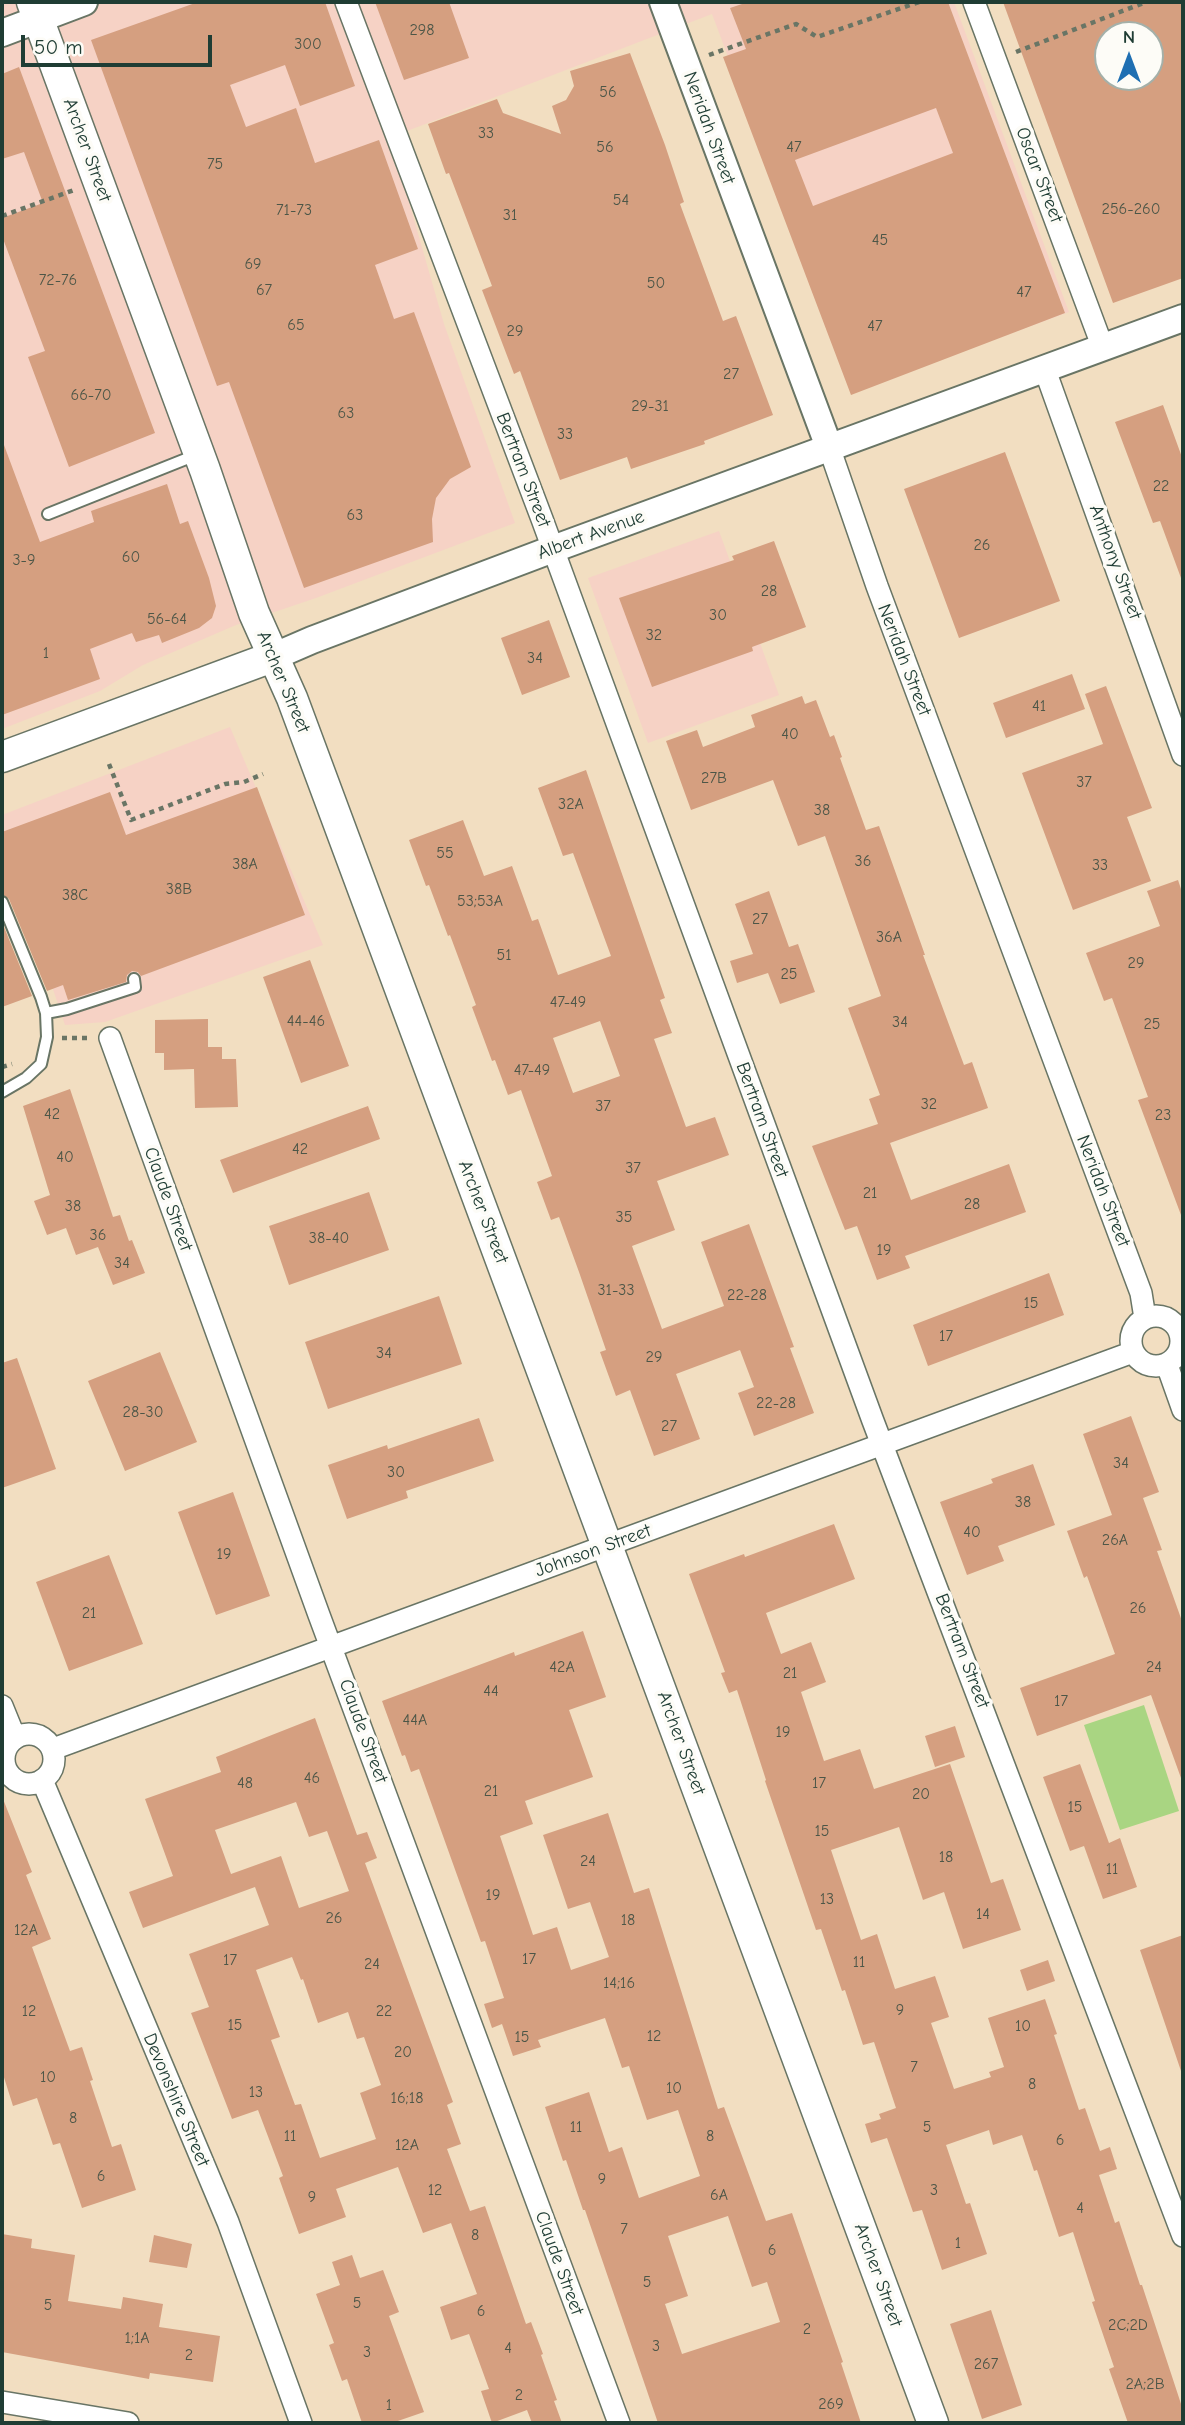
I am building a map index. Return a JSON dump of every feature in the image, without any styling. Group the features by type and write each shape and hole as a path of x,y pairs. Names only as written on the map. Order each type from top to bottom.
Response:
{"main road":[{"name":"Archer Street","path":"35,10 199,454 254,613 292,698 933,2423"},
{"name":"Albert Avenue","path":"2,757 275,656"}],"street":[{"path":"2,33 35,10 84,2"},
{"name":"Bertram Street","path":"346,2 553,549 883,1444 1183,2236"},
{"name":"Neridah Street","path":"663,2 1141,1293 1145,1318"},
{"name":"Oscar Street","path":"974,2 1103,348"},
{"name":"Albert Avenue","path":"275,656 312,639 553,549 1183,318"},
{"name":"Anthony Street","path":"1045,370 1183,755"},
{"name":"Claude Street","path":"110,1038 331,1648 618,2423"},
{"path":"1153,1316 1170,1320 1182,1332 1178,1355 1167,1365 1151,1366 1143,1363 1133,1352 1131,1336 1145,1318 1153,1316"},
{"name":"Johnson Street","path":"53,1749 1133,1352"},
{"path":"1167,1365 1183,1410"},
{"path":"2,1706 15,1738"},
{"path":"23,1734 38,1735 46,1739 53,1749 53,1768 35,1784 26,1784 4,1770 5,1752 15,1738 23,1734"},
{"name":"Devonshire Street","path":"42,1780 228,2222 301,2423"},
{"path":"2,2402 128,2423"}],"lane":[{"path":"48,514 199,454"},
{"path":"2,902 41,997 46,1013 47,1037 41,1064 26,1079 2,1092"},
{"path":"46,1013 135,987 134,979"}],"path":[{"path":"685,62 796,24 817,37 919,2"},
{"path":"1013,53 1146,2"},
{"path":"2,216 98,181"},
{"path":"109,764 131,820 225,784 244,782 263,774"},
{"path":"47,1037 110,1038"}],"shaded area":[{"path":"2,2 954,2 1069,312 854,391 712,14 390,136 444,324 515,523 316,598 236,625 143,665 100,691 2,729"},
{"path":"719,531 779,695 648,743 588,578"},
{"path":"230,727 323,945 105,1022 65,1025 2,837 2,815"}],"green space":[{"path":"1144,1705 1179,1811 1120,1830 1084,1725"}],"building":[{"path":"198,2 325,2 355,86 300,106 285,65 230,85 246,127 296,108 315,163 379,140 418,249 375,265 394,319 414,312 471,467 450,479 436,498 432,519 433,542 304,588 229,382 217,386 91,40"},
{"path":"375,2 449,2 469,58 404,80"},
{"path":"748,2 948,2 1065,313 851,395 723,57 746,49 730,8","holes":["936,108 953,153 813,206 795,160"]},
{"path":"1003,2 1183,2 1183,278 1113,303"},
{"path":"630,53 665,145 684,202 680,204 723,321 736,316 773,415 704,441 705,444 631,469 627,457 560,480 520,371 514,374 482,290 492,286 428,124 497,99 503,113 561,134 552,106 566,100 574,86 570,71"},
{"path":"19,67 155,433 69,467 28,357 45,351 2,236 2,218 43,203 24,152 2,159 2,74"},
{"path":"1163,405 1183,460 1181,578 1160,521 1153,523 1115,422"},
{"path":"2,445 40,542 94,522 91,511 167,484 180,524 188,521 209,578 216,606 212,618 199,628 162,643 159,635 136,642 132,633 90,649 100,679 2,715"},
{"path":"1005,452 1060,601 959,638 904,489"},
{"path":"774,541 806,627 752,647 753,651 652,687 619,598 734,560 732,556"},
{"path":"549,620 570,677 522,695 501,638"},
{"path":"1072,674 1085,709 1006,738 993,703"},
{"path":"1106,686 1152,808 1127,817 1151,881 1073,910 1022,773 1103,744 1085,694"},
{"path":"802,696 805,704 816,700 830,737 834,735 866,830 879,826 964,1065 972,1062 988,1108 890,1143 911,1200 1009,1164 1026,1212 905,1256 910,1268 877,1280 857,1226 845,1230 812,1146 878,1124 869,1099 880,1095 848,1008 881,996 825,836 798,846 773,780 691,810 666,741 697,730 703,747 755,727 751,715"},
{"path":"586,770 665,998 660,1000 672,1033 654,1039 686,1127 715,1117 729,1155 657,1181 675,1230 632,1246 662,1329 724,1306 701,1242 749,1224 794,1347 790,1348 814,1413 754,1436 738,1393 754,1387 740,1350 676,1374 700,1439 654,1456 630,1390 616,1396 600,1352 606,1350 559,1217 551,1220 537,1182 552,1176 521,1090 508,1095 495,1060 492,1061 472,1007 476,1005 450,935 448,936 429,885 426,886 409,840 463,820 484,876 512,866 532,921 538,919 558,975 611,956 573,853 563,856 538,788","holes":["600,1021 620,1076 573,1093 553,1038"]},
{"path":"257,787 305,915 141,976 132,971 127,975 126,982 68,1000 63,985 47,991 9,899 2,894 2,832 110,792 126,835"},
{"path":"1178,880 1183,895 1183,1215 1138,1100 1148,1097 1112,998 1104,1001 1086,953 1160,926 1147,891"},
{"path":"769,891 789,947 798,944 815,992 780,1004 768,973 737,983 730,961 753,954 735,904"},
{"path":"2,922 32,996 2,1007"},
{"path":"310,960 349,1066 301,1083 263,977"},
{"path":"208,1019 208,1047 222,1047 222,1059 236,1059 238,1107 195,1108 194,1069 164,1070 164,1053 155,1053 155,1020"},
{"path":"70,1089 113,1217 120,1215 145,1273 113,1285 98,1247 76,1255 66,1228 47,1235 34,1201 50,1195 23,1106"},
{"path":"368,1106 380,1139 233,1193 220,1160"},
{"path":"369,1192 389,1250 289,1285 269,1226"},
{"path":"1049,1273 1064,1315 928,1366 913,1325"},
{"path":"439,1296 462,1364 328,1409 305,1342"},
{"path":"160,1352 197,1442 125,1471 88,1381"},
{"path":"17,1358 56,1469 2,1488 2,1363"},
{"path":"1131,1416 1159,1492 1143,1498 1162,1550 1157,1551 1183,1624 1183,1778 1151,1695 1037,1736 1020,1688 1115,1654 1087,1576 1084,1578 1067,1531 1112,1515 1083,1434"},
{"path":"479,1418 494,1461 406,1491 408,1498 347,1519 328,1465 387,1445 388,1449"},
{"path":"1033,1464 1055,1525 998,1546 1004,1561 967,1575 940,1502 993,1483 991,1479"},
{"path":"233,1492 270,1596 216,1615 178,1512"},
{"path":"834,1524 855,1579 766,1613 781,1654 811,1642 826,1682 801,1692 824,1761 860,1749 874,1789 950,1764 991,1883 1003,1879 1021,1930 963,1949 944,1892 923,1900 899,1827 831,1850 861,1940 877,1934 895,1989 935,1976 949,2017 931,2023 954,2089 991,2077 989,2072 1004,2067 988,2018 1045,1999 1079,2110 1085,2108 1100,2151 1110,2147 1117,2169 1099,2175 1115,2223 1119,2221 1142,2285 1183,2410 1183,2423 1128,2423 1109,2369 1114,2367 1092,2302 1095,2301 1073,2232 1059,2237 1037,2170 1034,2171 1022,2135 993,2145 989,2130 946,2145 987,2254 942,2270 922,2210 913,2212 887,2138 871,2143 865,2124 881,2119 879,2114 896,2108 874,2042 863,2045 821,1929 816,1930 737,1690 729,1693 721,1673 725,1672 689,1574 744,1554 745,1557"},
{"path":"109,1555 143,1644 69,1671 36,1582"},
{"path":"583,1631 606,1697 569,1710 593,1777 525,1801 533,1824 500,1836 533,1935 557,1927 571,1970 609,1957 590,1902 568,1909 543,1835 608,1813 634,1893 649,1888 718,2109 724,2107 766,2221 792,2213 861,2423 658,2423 585,2210 566,2160 563,2161 545,2107 589,2092 609,2152 622,2147 639,2198 700,2176 678,2110 647,2120 629,2066 622,2068 605,2018 538,2040 541,2047 513,2056 502,2024 492,2028 484,2004 504,1998 485,1941 481,1942 419,1769 411,1772 405,1755 402,1756 382,1701 514,1652 515,1656","holes":["728,2216 752,2287 767,2282 780,2322 682,2354 665,2304 688,2296 668,2236"]},
{"path":"315,1718 357,1835 367,1832 377,1858 365,1863 453,2102 447,2105 461,2144 447,2149 470,2211 485,2206 526,2324 531,2322 543,2354 541,2355 562,2423 532,2423 527,2410 492,2423 481,2391 489,2389 469,2334 451,2340 440,2307 477,2294 451,2223 423,2233 398,2167 336,2189 346,2217 299,2234 279,2178 283,2176 258,2110 232,2119 191,2013 209,2007 189,1954 269,1925 255,1887 143,1928 129,1892 173,1876 145,1799 221,1772 216,1757","holes":["296,1802 309,1837 327,1831 349,1891 299,1908 281,1856 231,1874 215,1830","292,1957 301,1980 303,1979 318,2023 348,2012 357,2039 364,2037 381,2085 360,2093 376,2139 320,2158 301,2104 295,2105 271,2040 280,2037 256,1970"]},
{"path":"955,1726 965,1757 935,1767 925,1736"},
{"path":"1080,1764 1109,1843 1120,1838 1137,1887 1103,1899 1084,1846 1070,1851 1043,1777"},
{"path":"3,1799 32,1872 26,1875 51,1939 32,1947 70,2051 82,2047 93,2080 90,2081 112,2147 121,2144 136,2190 82,2208 60,2143 53,2145 37,2098 13,2106 2,2071"},
{"path":"1183,1935 1183,2070 1181,2071 1140,1950"},
{"path":"1048,1960 1055,1981 1027,1991 1020,1970"},
{"path":"2,2234 32,2239 31,2248 75,2255 68,2301 121,2309 123,2297 163,2304 159,2327 220,2336 213,2382 150,2373 149,2379 2,2352"},
{"path":"154,2235 192,2244 187,2268 149,2262"},
{"path":"352,2255 360,2278 383,2270 399,2312 389,2316 424,2412 392,2423 362,2423 347,2379 342,2381 329,2345 334,2343 316,2294 340,2285 332,2262"},
{"path":"991,2310 1022,2405 982,2419 950,2324"}]}
